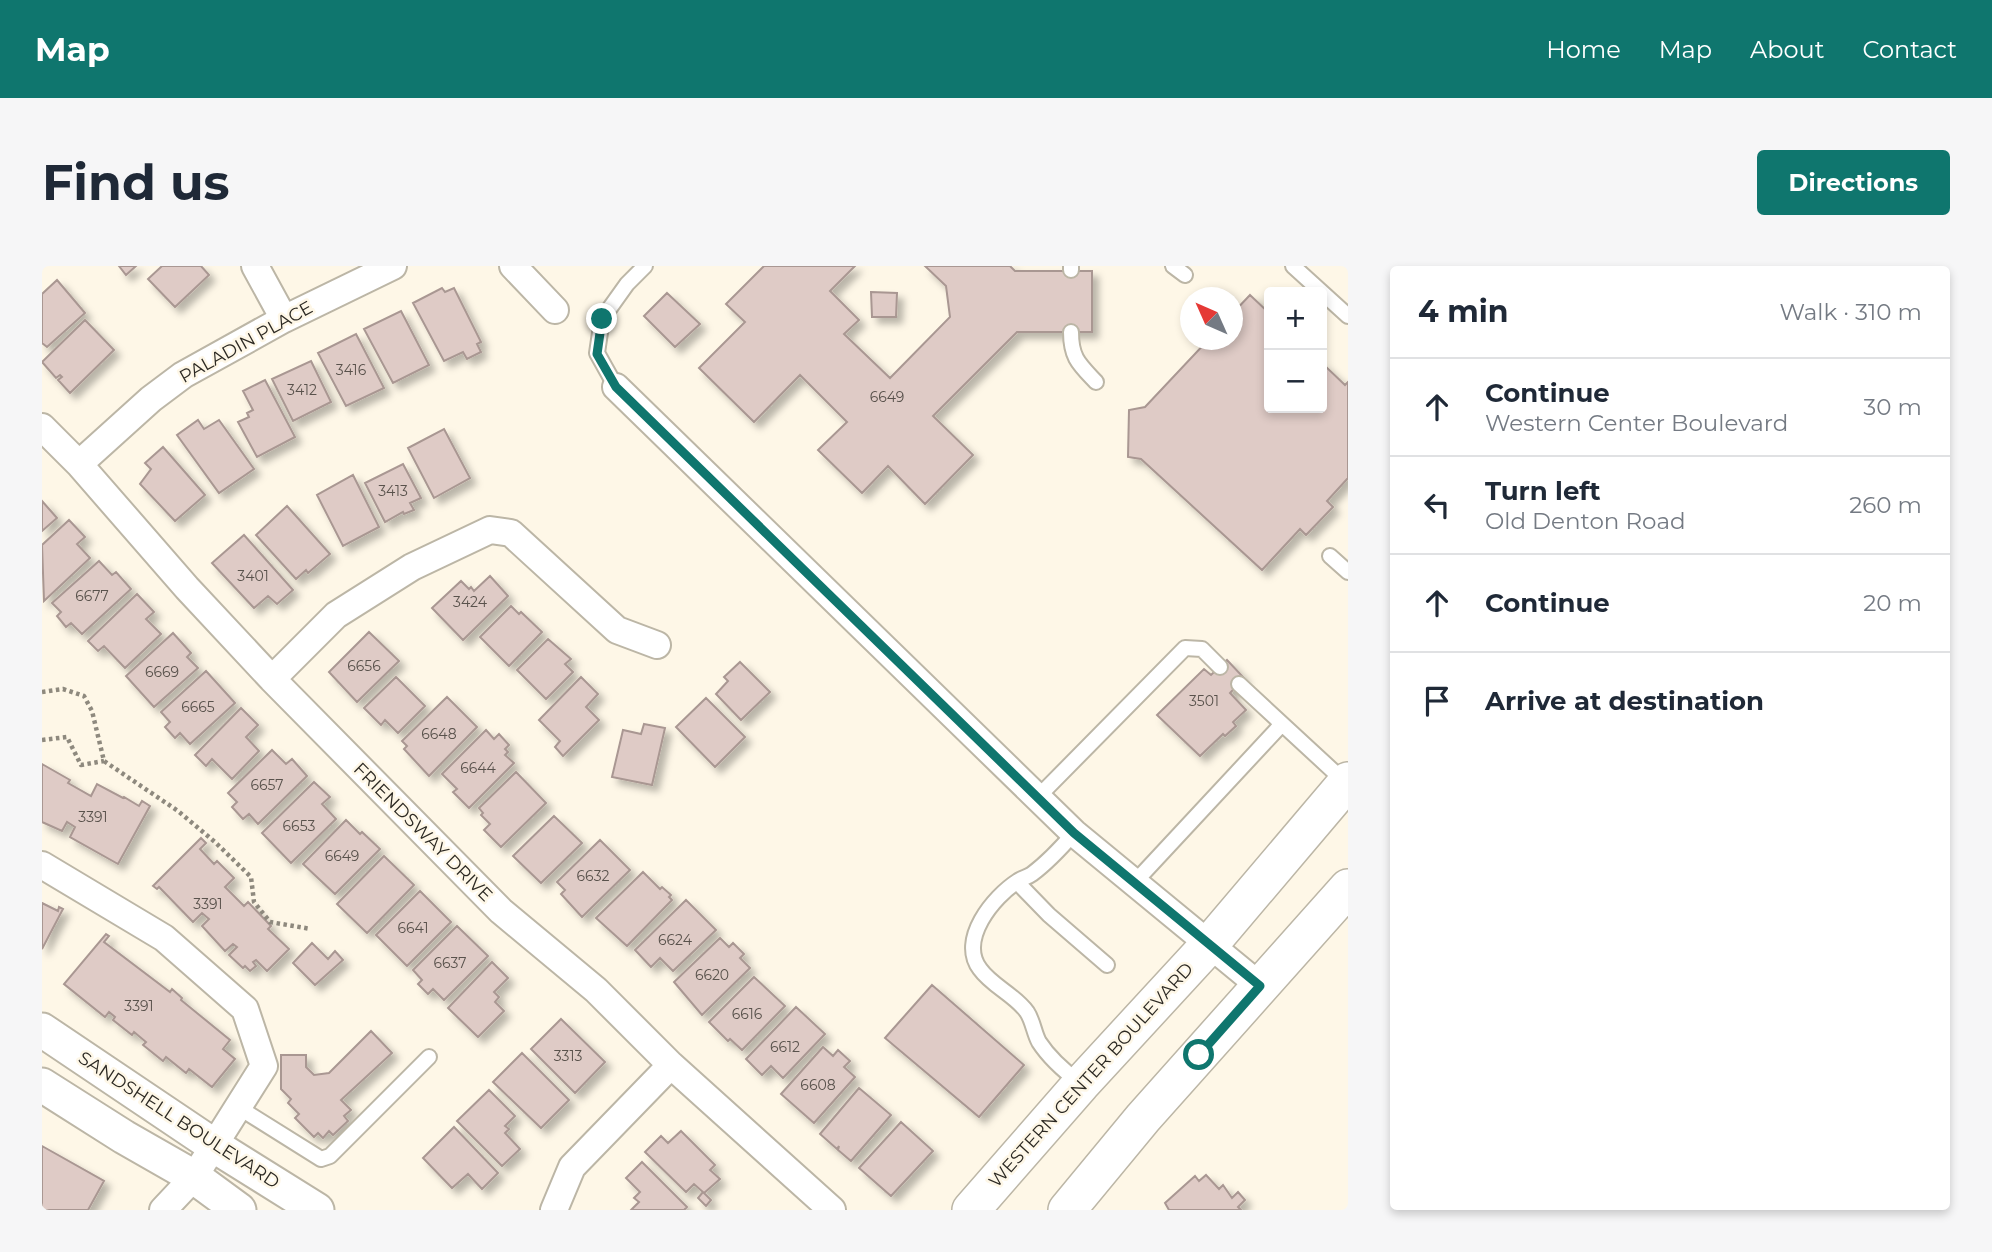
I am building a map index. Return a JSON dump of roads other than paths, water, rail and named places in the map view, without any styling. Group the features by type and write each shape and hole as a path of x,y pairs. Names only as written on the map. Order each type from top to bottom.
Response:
{"main road":[{"name":"WESTERN CENTER BOULEVARD","path":"971,1210 1081,1084 1209,945 1347,782"},
{"path":"1067,1210 1143,1118 1348,888"}],"street":[{"path":"255,266 284,319"},
{"name":"PALADIN PLACE","path":"79,464 151,399 183,375 284,319 393,266"},
{"path":"513,266 555,310"},
{"path":"616,387 1074,833 1260,986"},
{"name":"FRIENDSWAY DRIVE","path":"42,427 79,464 187,588 272,679 501,911 596,990 671,1065 832,1210"},
{"path":"272,679 336,615 412,568 490,530 511,533 617,631 657,645"},
{"path":"42,864 164,938 245,1009 264,1066 194,1177 163,1210"},
{"name":"SANDSHELL BOULEVARD","path":"42,1030 213,1145 317,1210"},
{"path":"554,1210 572,1167 671,1065"},
{"path":"42,1085 194,1177 239,1210"}],"lane":[{"path":"616,387 597,354 602,319 627,284 645,266"},
{"path":"1293,266 1348,316"},
{"path":"1070,332 1074,359 1096,383"},
{"path":"1330,556 1348,572"},
{"path":"1037,798 1185,648 1202,649 1220,667"},
{"path":"1239,684 1347,782"},
{"path":"1135,882 1282,724"},
{"path":"1074,833 1056,853 1030,875 1017,882 991,906 976,927 972,945 973,957 980,970 1027,1013 1038,1041 1060,1069 1081,1084"},
{"path":"1017,882 1049,915 1107,965"},
{"path":"238,1107 321,1159 330,1156 429,1057"}]}
